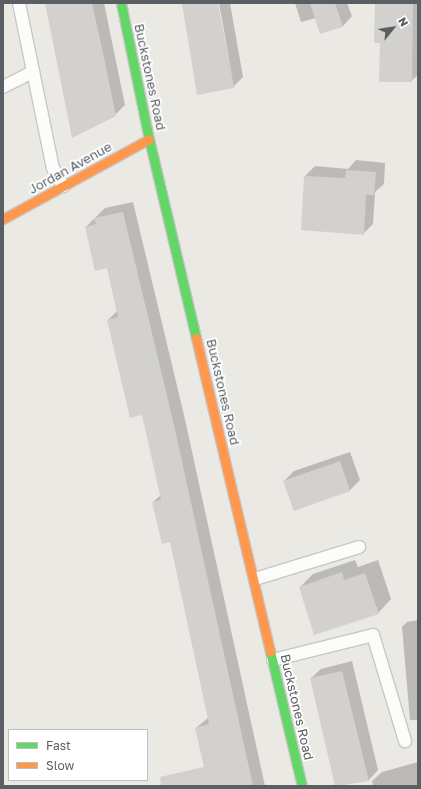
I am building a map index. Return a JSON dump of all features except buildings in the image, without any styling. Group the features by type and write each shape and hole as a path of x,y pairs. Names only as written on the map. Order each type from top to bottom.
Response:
{"main road":[{"name":"Buckstones Road","path":"121,3 150,139 255,579 302,786"},
{"name":"Jordan Avenue","path":"3,219 150,139"}],"lane":[{"path":"19,3 53,168 63,186"},
{"path":"3,87 33,72"},
{"path":"255,579 359,547"},
{"path":"273,660 373,635 405,741"}],"traffic: fast":[{"path":"121,3 149,139 196,338"},
{"path":"270,651 302,786"}],"traffic: slow":[{"path":"3,219 149,139"},
{"path":"196,338 270,651"}]}
